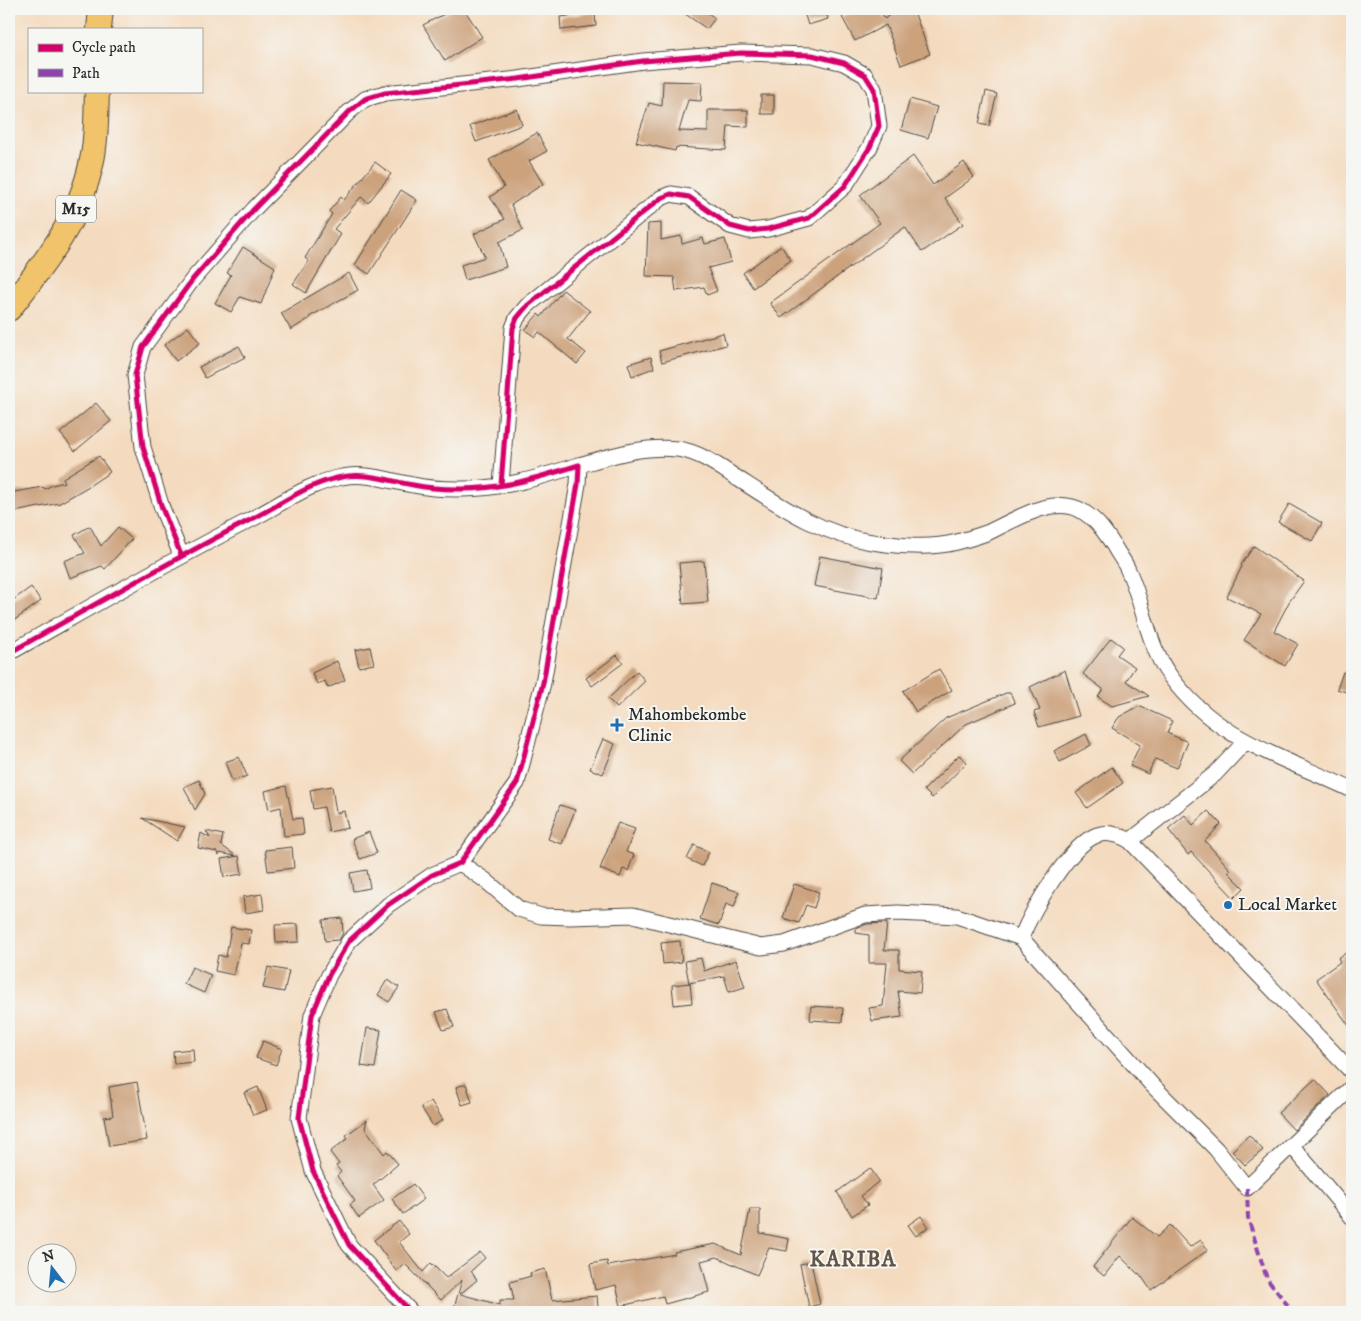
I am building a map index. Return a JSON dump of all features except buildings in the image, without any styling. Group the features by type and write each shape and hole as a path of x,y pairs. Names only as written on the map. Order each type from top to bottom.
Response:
{"main road":[{"path":"99,28 101,9"},
{"name":"M15","path":"9,309 65,232 81,197 93,158 97,92"}],"street":[{"path":"182,555 162,508 143,447 135,375 143,347 193,279 254,209 349,112 365,99 385,93 518,79 643,61 741,53 812,55 844,63 865,75 874,89 879,126 870,147 844,186 809,218 768,229 749,230 730,226 689,197 671,194 661,198 527,306 517,318 514,328 501,486"},
{"path":"9,653 182,555 268,511 303,490 343,476 371,477 415,486 459,489 501,486 627,452 656,448 678,449 700,454 786,510 822,528 856,540 903,547 954,543 987,533 1017,517 1052,505 1080,510 1101,526 1128,570 1156,650 1168,673 1184,694 1214,723 1245,742 1352,790"},
{"path":"411,1312 349,1245 313,1171 299,1118 312,1015 329,975 349,941 388,905 432,875 460,863 517,783 543,683 580,465"},
{"path":"1130,841 1215,774 1245,742"},
{"path":"1021,938 1030,916 1052,880 1083,843 1098,835 1110,833 1122,836 1130,841 1352,1072"},
{"path":"460,863 485,880 519,909 541,916 633,915 761,947 784,944 865,915 898,913 957,916 1021,938 1152,1084 1216,1149 1247,1188 1352,1087"},
{"path":"1292,1146 1352,1217"}],"marked path":[{"path":"1247,1188 1248,1218 1267,1279 1293,1312"}],"cycle path":[{"path":"181,555 162,508 143,447 135,375 143,347 193,279 254,209 349,112 365,99 385,93 518,79 643,61 741,53 812,55 844,63 865,75 874,89 879,126 870,147 845,186 809,218 768,229 749,231 730,226 689,197 671,194 661,198 527,306 517,318 513,328 501,485"},
{"path":"9,653 294,495 330,480 360,476 429,488 473,489 520,482 579,465 578,484 543,683 517,783 460,863 432,875 388,905 349,941 329,975 312,1015 299,1118 313,1171 349,1245 411,1312"}],"place":[{"name":"Mahombekombe Clinic","path":"617,725"},
{"name":"Local Market","path":"1228,905"}],"district":[{"name":"KARIBA","path":"853,1259"}]}
